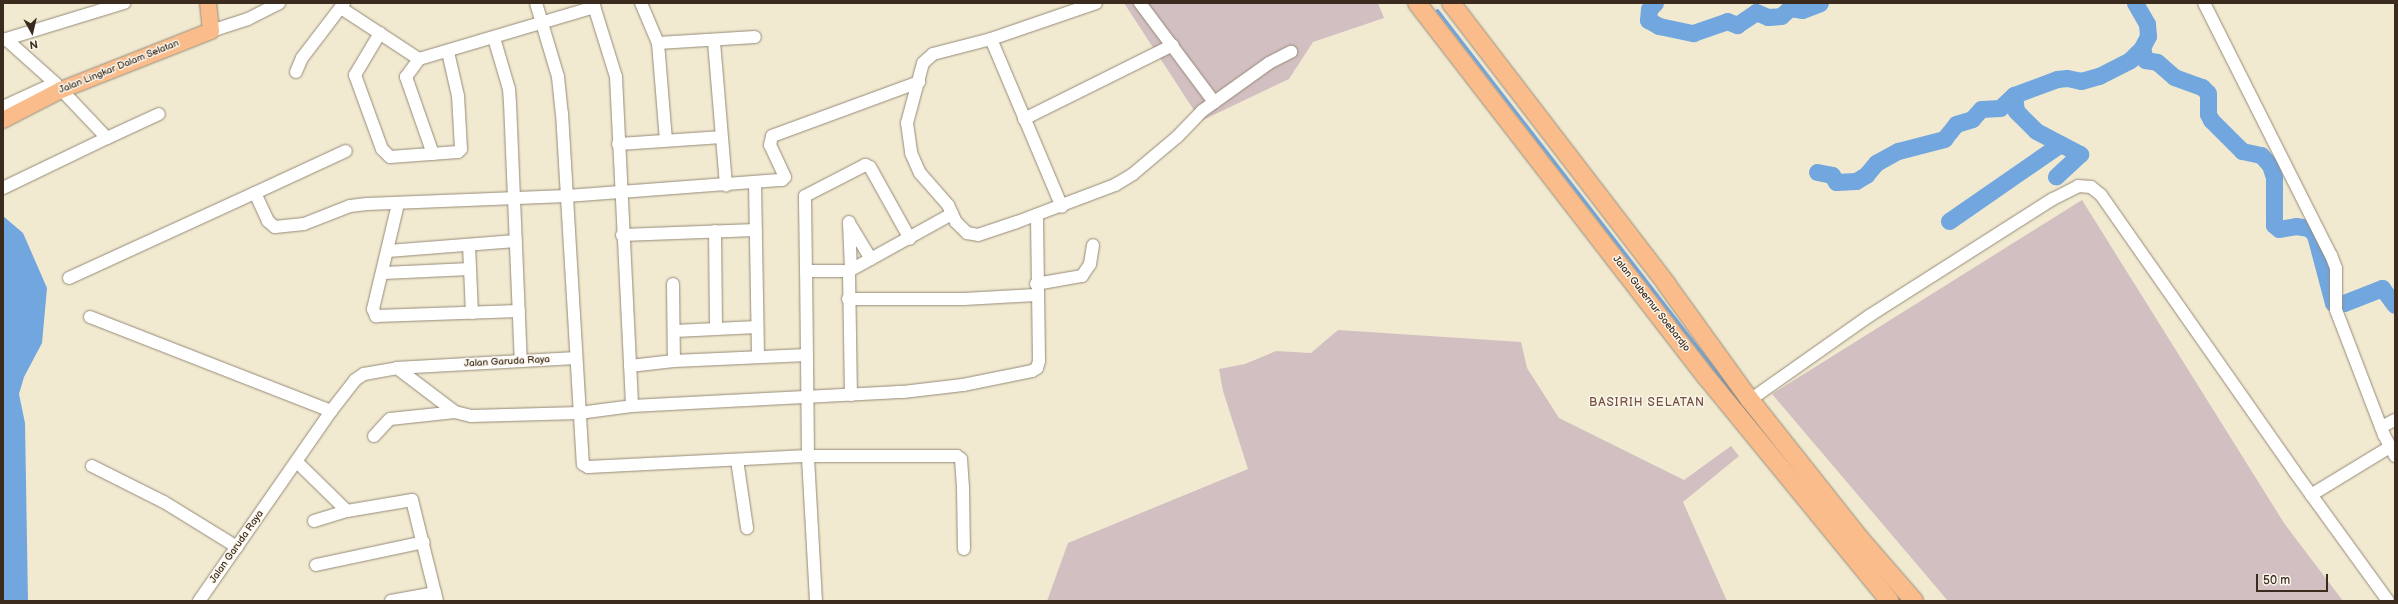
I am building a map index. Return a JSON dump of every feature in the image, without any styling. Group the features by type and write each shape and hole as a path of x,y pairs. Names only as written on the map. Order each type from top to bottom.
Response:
{"highway":[{"path":"1451,3 1667,285 1750,400 1861,540 1914,601"},
{"name":"Jalan Gubernur Soebardjo","path":"1421,4 1708,379 1890,601"}],"main road":[{"path":"208,3 211,31"},
{"name":"Jalan Lingkar Dalam Selatan","path":"3,120 58,87 211,31"}],"street":[{"path":"4,39 124,3"},
{"path":"211,31 248,18 279,3"},
{"path":"536,3 558,77 567,196 581,462 584,466 808,456 957,456 961,459 964,549"},
{"path":"641,3 658,43 666,140"},
{"path":"1096,3 990,39 933,54 923,63 907,123 911,153 920,173 948,204 952,214 962,230 972,235 1062,207 1115,185 1133,174 1214,102 1269,63 1291,52"},
{"path":"1140,3 1173,45 1214,102"},
{"path":"2204,3 2332,255 2336,268 2336,310 2381,427 2392,451 2311,495"},
{"path":"433,154 406,77 419,59 494,38 594,5 615,68 622,235 632,406"},
{"path":"296,72 302,58 342,6 419,59"},
{"path":"380,32 355,75 382,149 388,156 392,157 458,152 462,144 458,96 448,52"},
{"path":"658,43 714,42 755,37"},
{"path":"494,38 509,89 521,361"},
{"path":"4,39 58,87 107,138"},
{"path":"990,39 1062,207"},
{"path":"714,42 720,137 726,184"},
{"path":"1024,119 1173,45"},
{"path":"255,193 268,221 275,227 304,224 350,206 567,196 755,183 784,178 770,145 770,141 774,135 919,82"},
{"path":"3,107 58,87"},
{"path":"3,188 159,114"},
{"path":"618,144 720,137"},
{"path":"69,278 346,152"},
{"path":"816,601 808,456 805,196 865,165 870,167 910,239"},
{"path":"755,183 758,356"},
{"path":"1750,400 1869,316 2070,189 2085,185 2101,194 2311,495 2388,601"},
{"path":"398,204 384,273 373,309 378,317 518,311"},
{"path":"806,271 850,270 910,239 952,214"},
{"path":"374,436 390,419 455,412 471,416 579,413 632,406 851,395 943,388 1035,370 1039,361 1036,290 1037,215"},
{"path":"851,395 848,299 850,270 849,222 870,259"},
{"path":"622,235 756,230"},
{"path":"715,231 716,328"},
{"path":"388,251 516,241"},
{"path":"469,245 472,313"},
{"path":"848,299 964,299 1036,290 1082,276 1090,264 1093,245"},
{"path":"384,273 470,268"},
{"path":"673,284 675,331 674,361"},
{"path":"90,317 331,412"},
{"path":"675,331 757,327"},
{"path":"630,366 674,361 758,356 807,355"},
{"name":"Jalan Garuda Raya","path":"199,601 331,412 355,380 364,374 397,368 575,358"},
{"path":"397,368 455,412"},
{"path":"2381,427 2395,420"},
{"path":"737,460 747,528"},
{"path":"297,462 347,511"},
{"path":"92,466 164,502 237,547"},
{"path":"314,521 347,511 412,500 424,542 436,597 393,601"},
{"path":"316,565 424,542"}],"shaded area":[{"path":"1124,3 1378,3 1384,18 1313,42 1289,79 1201,121"},
{"path":"2082,200 2284,523 2343,601 1948,601 1772,394"},
{"path":"1338,330 1521,342 1527,368 1559,418 1684,480 1731,446 1739,456 1683,502 1727,601 1047,601 1068,543 1248,469 1223,391 1219,369 1245,364 1276,351 1311,353"}],"water":[{"path":"3,216 23,233 47,288 42,343 24,377 19,394 25,423 28,601 3,601"}],"waterway":[{"path":"1655,3 1649,9 1648,20 1659,26 1693,33 1727,21 1737,25 1756,12 1768,17 1781,16 1790,8 1802,10 1820,3"},
{"path":"2135,3 2147,24 2148,36 2142,48 2145,60 2157,62 2174,77 2202,87 2208,93 2208,114 2211,120 2242,151 2261,155 2270,165 2274,177 2274,225 2279,229 2296,226 2309,228 2315,235 2333,303 2344,303 2382,288 2395,305"},
{"path":"1437,10 1759,427"},
{"path":"1817,172 1832,175 1836,182 1856,181 1866,175 1876,163 1898,151 1944,139 1956,124 1972,119 1981,109 2000,108 2014,95 2057,79 2067,78 2081,81 2099,76 2130,60 2142,48"},
{"path":"2014,95 2016,111 2036,131 2080,154 2056,176"},
{"path":"1949,221 2060,144"},
{"path":"1896,595 1901,601"}],"district":[{"name":"BASIRIH SELATAN","path":"1647,403"}]}
